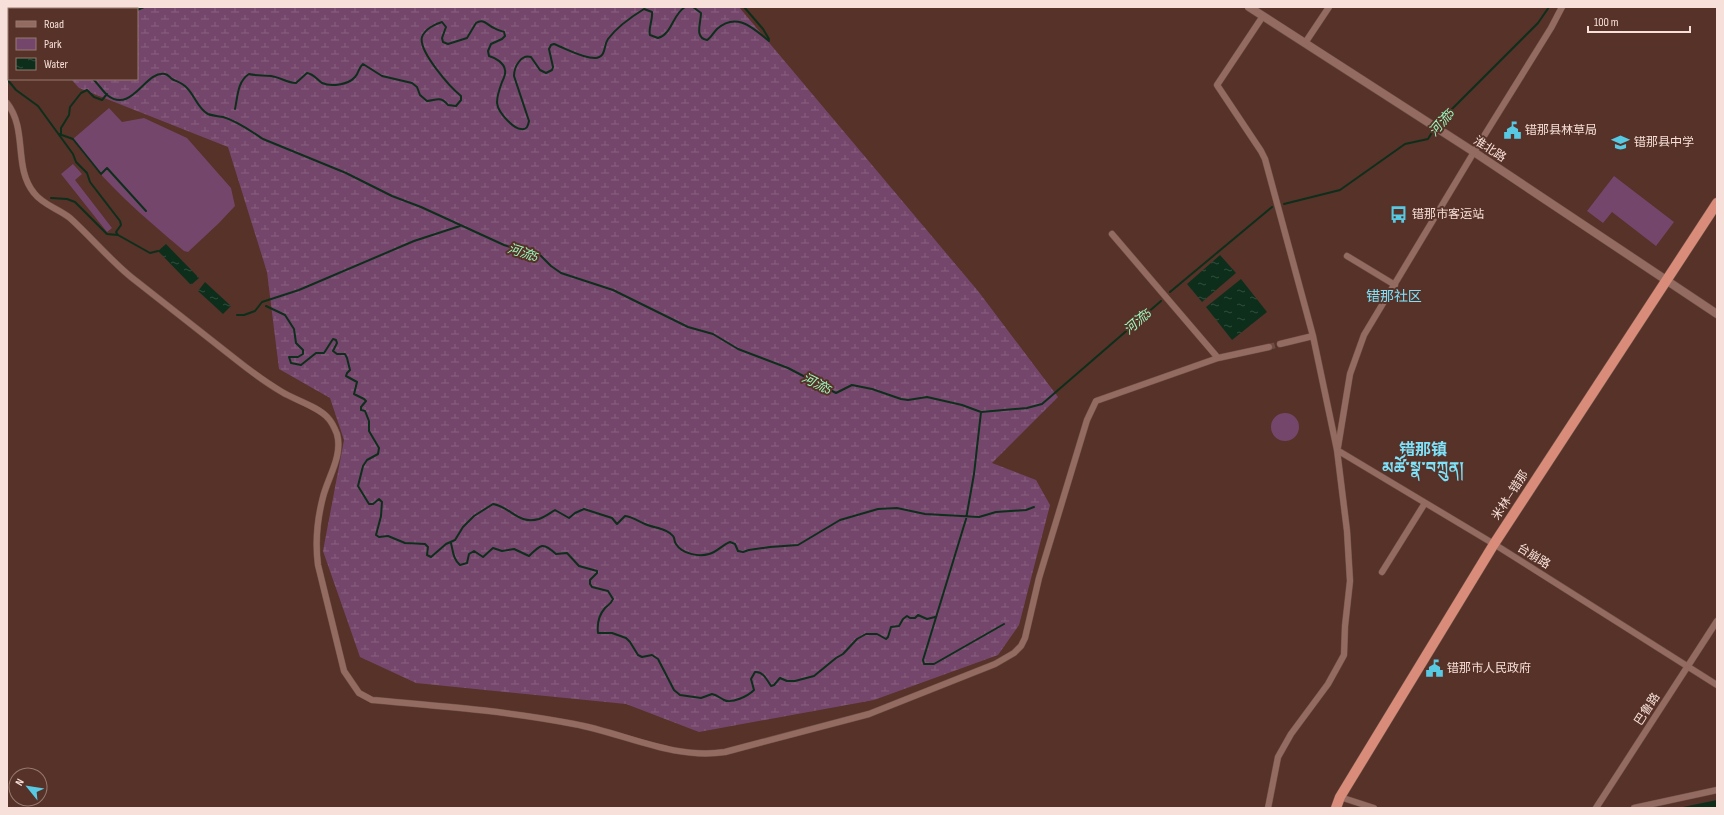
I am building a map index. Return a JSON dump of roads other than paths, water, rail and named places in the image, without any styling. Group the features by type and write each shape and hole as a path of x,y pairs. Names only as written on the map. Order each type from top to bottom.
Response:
{"highway":[{"name":"米林—错那","path":"1336,808 1340,797 1494,544 1717,203"}],"street":[{"name":"淮北路","path":"1249,7 1474,152 1717,314"},
{"path":"1305,43 1329,7"},
{"path":"1337,450 1350,374 1354,359 1364,335 1474,152 1551,28 1562,7"},
{"path":"1263,16 1217,85 1265,159 1313,336 1337,450 1350,581 1345,626 1344,655 1328,684 1291,734 1278,757 1268,808"},
{"path":"7,102 20,132 23,170 28,184 35,194 45,202 63,212 130,276 246,367 281,391 319,411 328,417 333,424 337,434 337,456 323,496 317,529 316,552 344,671 359,693 372,700 546,718 591,727 672,749 711,754 870,714 976,672 1014,653 1021,646 1025,638 1041,570 1087,420 1096,401 1218,358 1269,347"},
{"path":"1112,234 1218,358"},
{"path":"1347,256 1395,285"},
{"path":"1280,344 1313,336"},
{"name":"台崩路","path":"1337,450 1494,544 1717,684"},
{"path":"1382,572 1424,503"},
{"name":"巴鲁路","path":"1596,808 1717,621"},
{"path":"1634,808 1717,790"},
{"path":"1340,797 1374,808"}],"water":[{"path":"166,244 199,278 191,285 158,251"},
{"path":"1220,255 1236,273 1202,302 1187,284"},
{"path":"1241,279 1267,312 1232,340 1206,307"},
{"path":"205,282 231,306 223,314 198,291"},
{"path":"1717,800 1717,808 1678,808"}],"waterway":[{"path":"104,7 108,8"},
{"path":"138,10 144,7"},
{"path":"235,109 240,85 249,74 274,77 296,83 307,73 322,83 335,85 352,80 363,64 382,76 412,83 417,87 420,95 427,101 436,99 443,100 448,105 456,106 461,100 461,96 443,77 430,59 422,43 422,37 428,29 442,22 446,27 442,38 443,42 448,44 467,38 476,23 481,21 504,32 505,36 491,44 488,51 489,56 499,61 505,70 505,76 497,99 498,108 511,124 517,128 525,129 528,126 529,121 514,76 515,69 521,59 524,57 531,57 540,70 546,73 552,70 553,67 549,49 551,45 554,44 585,57 599,57 603,53 606,42 616,30 624,22 644,9 652,12 650,35 658,38 667,32 677,15 685,7"},
{"path":"693,7 701,13 699,33 703,39 707,40 724,24 738,22 751,27 769,41"},
{"path":"744,7 763,29 769,39"},
{"name":"河流5","path":"1437,126 1443,118 1538,23 1549,7"},
{"name":"河流5","path":"94,80 107,95 116,100 124,100 131,96 151,78 166,74 185,86 190,91 199,106 208,114 233,121 244,126 263,139 346,173 392,196 421,207 504,245 519,250 529,250 538,253 551,266 561,273 613,290 688,327 713,334 738,349 788,368 836,393 852,385 872,389 901,399 908,400 927,397 962,405 981,412 1027,408 1042,404 1161,301"},
{"path":"7,79 16,90 38,106 73,154 76,162 87,173 90,182 120,221 121,225 116,232 118,235"},
{"path":"61,134 61,128 69,115 70,107 81,93 87,90 94,97 102,100 107,94"},
{"name":"河流5","path":"1284,204 1340,190 1405,144 1428,139 1434,129"},
{"path":"59,134 73,139 101,174 107,168 146,211"},
{"path":"51,198 67,199 75,202 107,234 118,235 150,253 158,251"},
{"name":"河流5","path":"1170,292 1272,207"},
{"path":"237,315 244,315 255,311 262,302 299,290 414,241 460,226"},
{"path":"266,306 285,315 294,329 296,343 303,350 303,354 298,357 289,357 291,363 301,365 316,353 324,353 333,339 336,340 337,343 333,351 337,354 345,354 347,358 350,370 346,376 357,382 354,394 366,401 361,407 361,410 365,411 369,421 369,431 379,448 378,454 367,460 363,466 358,486 369,504 373,504 379,499 382,502 381,516 376,535 379,537 388,536 405,543 425,544 428,547 427,555 431,557 446,544 455,540 463,527 474,516 493,504 505,508 525,520 539,519 555,510 569,518 575,513 584,509 612,518 617,524 625,516 667,531 673,536 675,543 682,550 691,554 700,555 712,553 730,542 735,544 738,551 743,552 770,547 798,545 840,520 878,509 897,508 925,514 979,517 996,512 1026,510 1034,507"},
{"path":"981,412 974,474 966,519 923,660 924,664 934,664 1004,624"},
{"path":"451,543 455,558 460,565 467,563 469,554 474,551 483,557 493,548 502,551 514,549 529,556 539,547 545,546 556,554 567,553 579,566 597,571 597,573 590,580 590,584 592,587 608,591 613,599 599,617 598,633 612,633 626,638 638,655 642,657 652,655 658,659 674,690 680,695 701,698 712,694 724,700 731,701 744,697 754,690 751,679 755,672 763,674 771,686 774,685 780,678 787,681 795,681 814,676 843,654 857,639 866,634 877,634 886,639 891,627 899,626 903,619 907,616 910,618 915,618 918,615 927,619 935,617"}],"tunnel":[{"path":"1269,347 1280,344"}],"place":[{"name":"错那县林草局","path":"1512,130"},
{"name":"错那县中学","path":"1621,142"},
{"name":"错那市客运站","path":"1399,214"},
{"name":"错那市人民政府","path":"1434,668"}],"district":[{"name":"错那社区","path":"1394,296"},
{"name":"错那镇 མཚོ་སྣ་བཀྲུན།","path":"1423,458"}]}
